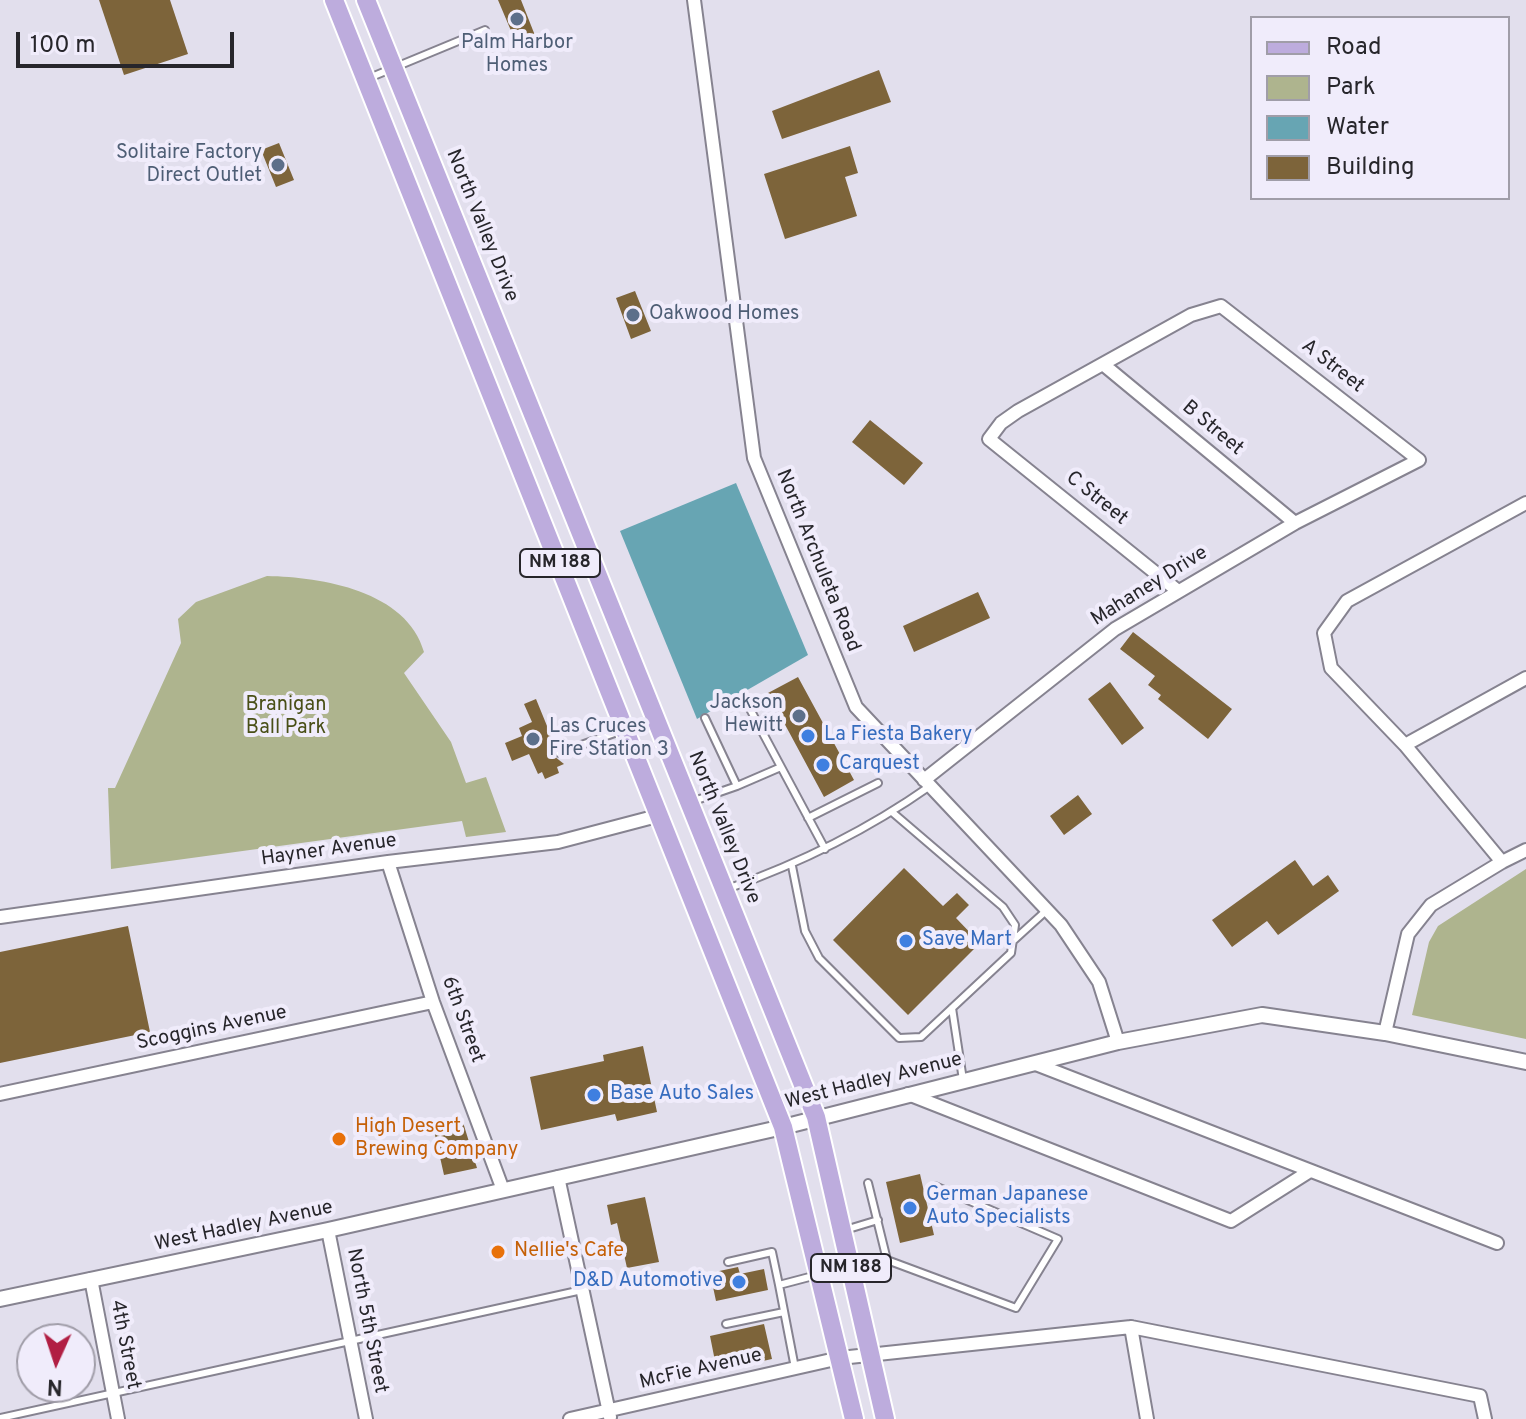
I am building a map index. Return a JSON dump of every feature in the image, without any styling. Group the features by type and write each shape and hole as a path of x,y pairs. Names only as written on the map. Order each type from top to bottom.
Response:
{"main road":[{"name":"NM 188","path":"334,0 783,1127 854,1419"},
{"name":"North Valley Drive","path":"366,0 816,1117 885,1419"}],"street":[{"name":"North Archuleta Road","path":"694,0 754,458 856,707 1047,910 1099,982 1118,1042"},
{"name":"A Street","path":"1104,365 1191,315 1221,306 1419,460"},
{"name":"C Street","path":"1104,365 1018,411 1001,423 989,439 1178,591"},
{"name":"B Street","path":"1104,365 1295,523"},
{"name":"Mahaney Drive","path":"927,783 1115,629 1295,523 1419,460"},
{"path":"1502,862 1405,745 1331,668 1324,633 1347,601 1526,503"},
{"path":"1405,745 1526,678"},
{"name":"Hayner Avenue","path":"0,917 388,862 558,842 661,815"},
{"path":"1385,1033 1408,934 1431,905 1526,850"},
{"name":"6th Street","path":"388,862 433,1002 503,1190"},
{"name":"Scoggins Avenue","path":"0,1094 433,1002"},
{"name":"West Hadley Avenue","path":"0,1299 328,1230 783,1127 907,1093 1118,1042 1262,1015 1385,1033 1526,1062"},
{"path":"1033,1063 1497,1243"},
{"path":"907,1093 1231,1221 1310,1171"},
{"path":"558,1177 609,1415"},
{"name":"North 5th Street","path":"328,1230 366,1419"},
{"name":"4th Street","path":"91,1279 118,1419"},
{"path":"1131,1327 1147,1419"},
{"name":"McFie Avenue","path":"570,1419 609,1415 795,1368 870,1353 1131,1327 1480,1396 1485,1419"}],"lane":[{"path":"366,80 485,30"},
{"path":"743,696 825,849"},
{"path":"705,718 737,786"},
{"path":"559,753 627,729"},
{"path":"689,803 781,767"},
{"path":"808,818 878,783"},
{"path":"724,891 792,866 825,849 892,812 927,783"},
{"path":"792,866 805,931 819,958 899,1038 921,1037 1011,953 1015,925 1003,907 892,812"},
{"path":"1014,940 1047,910"},
{"path":"952,1008 963,1080"},
{"path":"868,1183 887,1260 1016,1308 1058,1239 935,1186"},
{"path":"842,1231 878,1220"},
{"path":"728,1262 772,1252 795,1368"},
{"path":"779,1285 819,1275"},
{"path":"0,1418 582,1290"},
{"path":"726,1324 784,1312"}],"green space":[{"name":"Branigan Ball Park","path":"267,576 336,584 360,592 381,601 415,631 424,652 404,673 451,742 466,783 486,777 506,832 466,837 462,821 111,869 108,788 115,788 181,643 178,619 196,602"},
{"path":"1526,869 1526,1039 1412,1015 1429,942 1438,926"}],"water":[{"path":"736,483 808,655 697,719 620,531"}],"building":[{"path":"99,0 170,0 188,54 124,75"},
{"name":"Palm Harbor Homes","path":"498,0 521,0 536,38 517,45"},
{"path":"879,70 891,102 782,139 772,111"},
{"name":"Solitaire Factory Direct Outlet","path":"279,143 294,180 276,187 261,150"},
{"path":"850,146 858,173 845,177 857,216 785,239 764,174"},
{"name":"Oakwood Homes","path":"635,291 651,331 631,339 616,298"},
{"path":"870,420 923,463 904,485 852,442"},
{"path":"978,592 990,618 914,652 903,626"},
{"path":"1133,632 1232,709 1208,739 1158,699 1161,695 1148,685 1155,676 1120,649"},
{"path":"798,677 854,780 824,797 768,693"},
{"path":"1110,682 1144,728 1122,745 1088,699"},
{"name":"Las Cruces Fire Station 3","path":"536,699 556,748 554,756 564,764 557,767 559,773 545,779 542,772 538,774 529,754 512,761 505,743 522,736 519,728 532,722 524,704"},
{"path":"1078,795 1092,814 1064,835 1050,816"},
{"path":"1295,860 1313,886 1328,875 1339,891 1278,935 1267,921 1232,947 1212,920"},
{"name":"Save Mart","path":"904,868 943,906 957,893 969,905 956,918 980,943 908,1015 833,940"},
{"path":"128,926 150,1032 0,1063 0,952"},
{"name":"Base Auto Sales","path":"643,1046 657,1112 617,1121 615,1114 541,1130 530,1077 604,1061 603,1055"},
{"path":"462,1119 477,1168 444,1175 433,1126"},
{"name":"German Japanese Auto Specialists","path":"920,1174 934,1235 900,1243 886,1182"},
{"path":"645,1197 659,1262 627,1268 617,1223 611,1225 607,1205"},
{"name":"D&D Automotive","path":"738,1267 740,1274 764,1269 768,1290 716,1301 710,1273"},
{"path":"764,1324 772,1359 717,1371 710,1336"}],"place":[{"name":"Palm Harbor Homes","path":"517,19"},
{"name":"Solitaire Factory Direct Outlet","path":"278,165"},
{"name":"Oakwood Homes","path":"633,315"},
{"name":"Jackson Hewitt","path":"799,716"},
{"name":"La Fiesta Bakery","path":"808,736"},
{"name":"Las Cruces Fire Station 3","path":"533,739"},
{"name":"Carquest","path":"823,765"},
{"name":"Save Mart","path":"906,941"},
{"name":"Base Auto Sales","path":"594,1095"},
{"name":"High Desert Brewing Company","path":"339,1139"},
{"name":"German Japanese Auto Specialists","path":"910,1208"},
{"name":"Nellie's Cafe","path":"498,1252"},
{"name":"D&D Automotive","path":"739,1282"}]}
